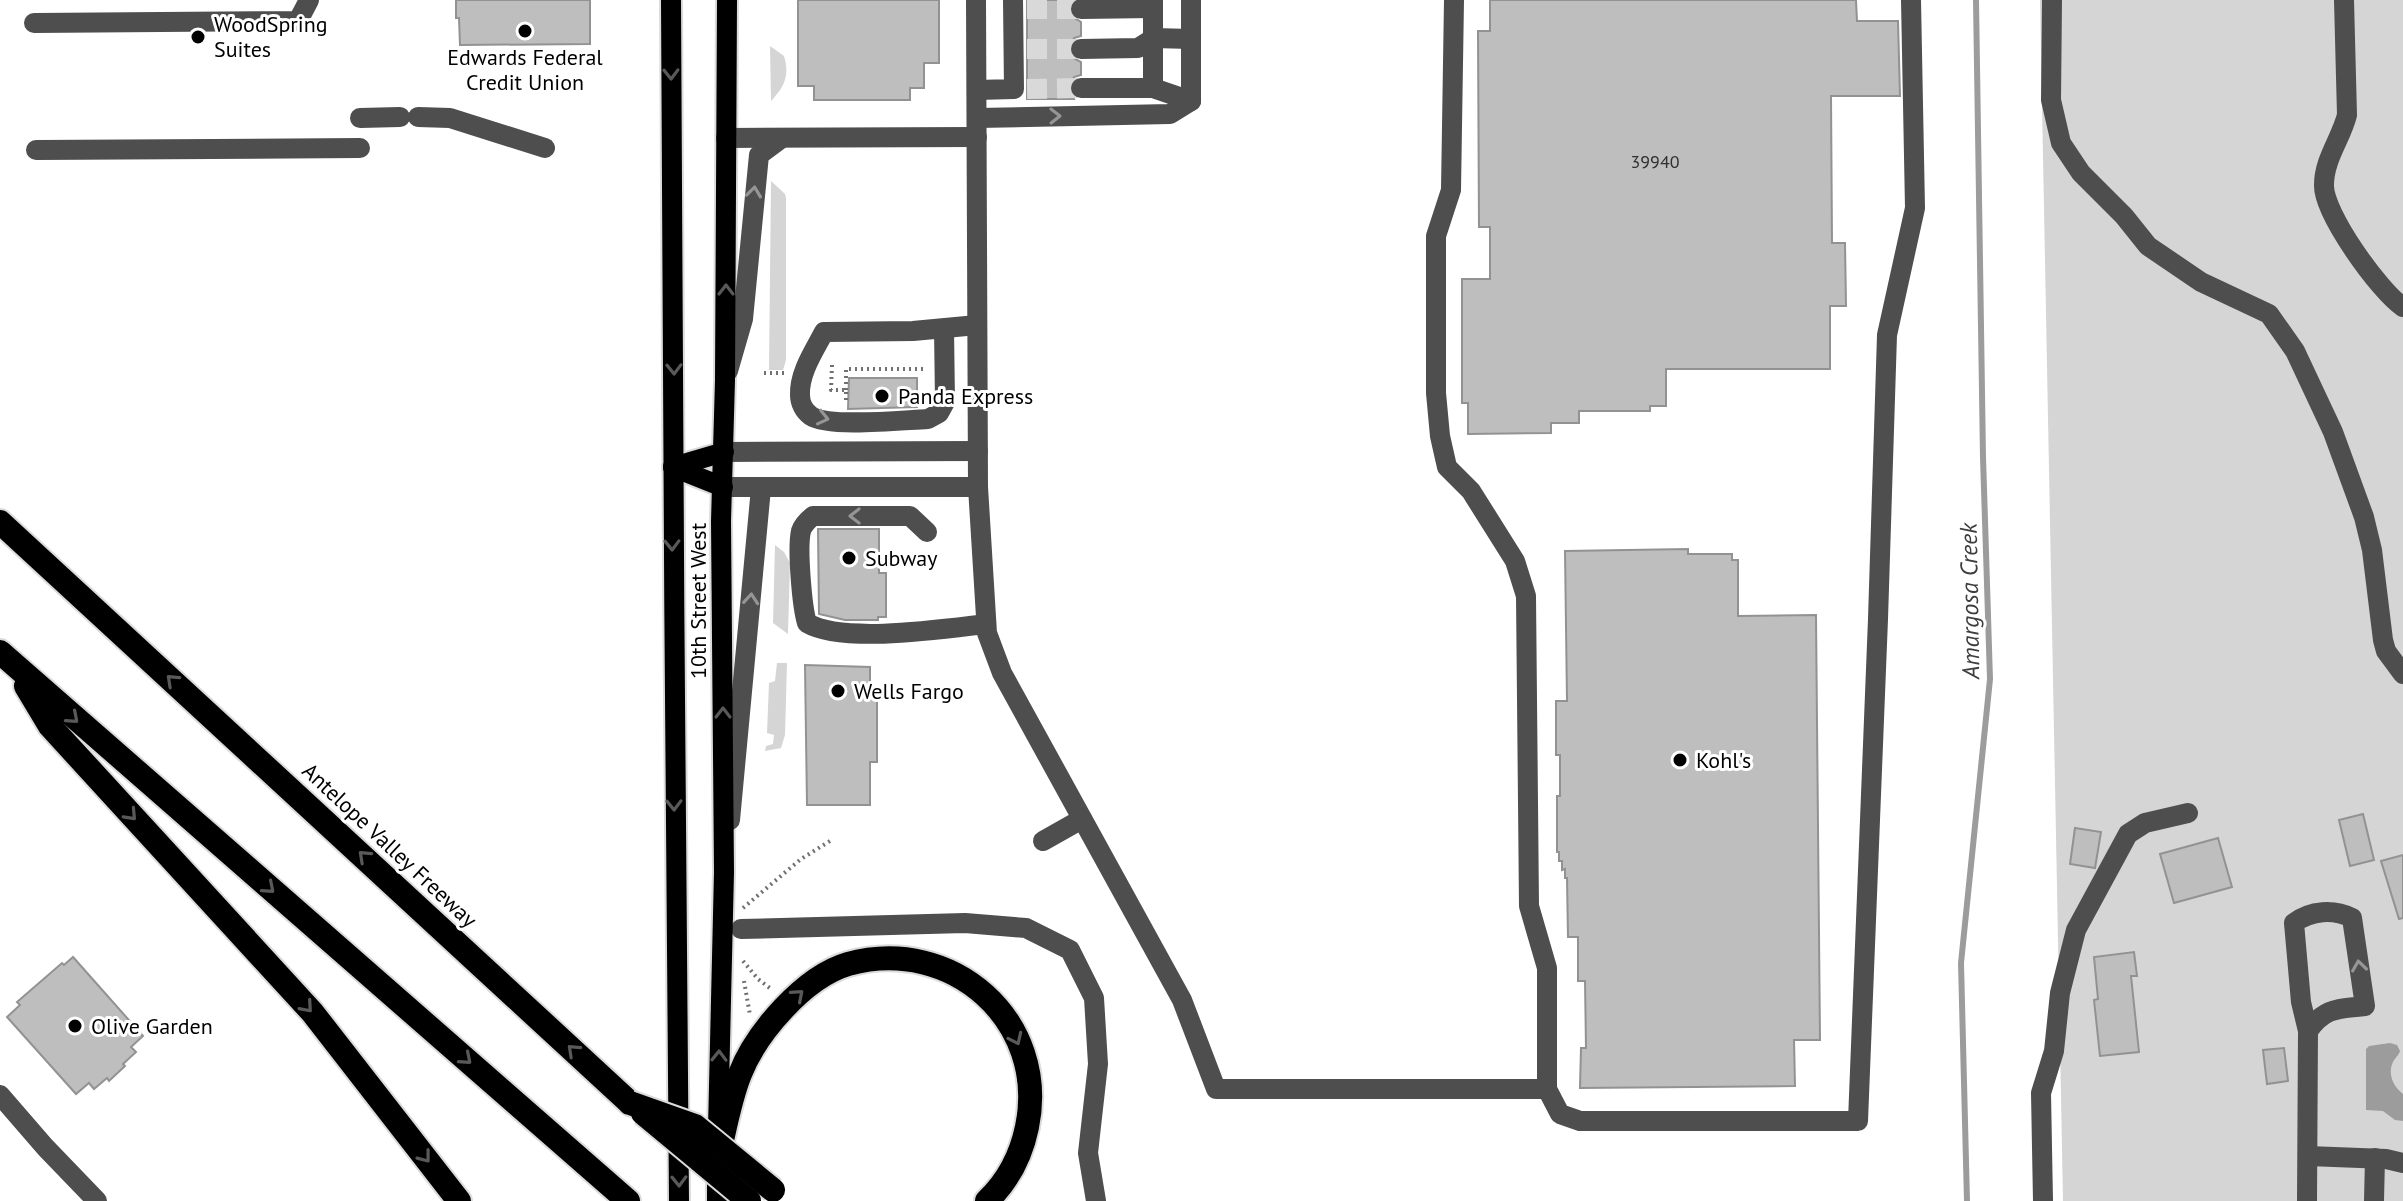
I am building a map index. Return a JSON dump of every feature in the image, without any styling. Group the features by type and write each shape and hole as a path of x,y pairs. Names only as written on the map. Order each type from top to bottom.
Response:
{"highway":[{"name":"Antelope Valley Freeway","path":"0,522 630,1103 749,1201"},
{"path":"7,659 626,1199"},
{"path":"7,659 50,726 312,1012 459,1201"},
{"path":"717,1162 740,1074 755,1047 785,1007 814,981 847,965 880,959 910,960 940,968 966,980 998,1005 1015,1033 1026,1061 1030,1112 1025,1133 1015,1165 998,1191 987,1201"},
{"path":"630,1103 695,1126 781,1196"}],"main road":[{"name":"10th Street West","path":"671,0 679,1201"},
{"name":"10th Street West","path":"717,1201 724,872 727,0"},
{"path":"673,467 724,452"},
{"path":"673,467 723,487"}],"lane":[{"path":"34,23 298,21 309,0"},
{"path":"976,0 978,487 986,624 1002,673 1182,1000 1216,1089 1547,1089"},
{"path":"1191,0 1191,101"},
{"path":"1454,0 1451,190 1436,236 1436,393 1440,436 1447,467 1471,491 1515,561 1526,596 1529,906 1547,968 1547,1089 1560,1114 1580,1121 1858,1121 1887,335 1915,208 1911,0"},
{"path":"2052,0 2051,100 2061,143 2088,181 2124,216 2148,246 2187,274 2269,314 2295,351 2333,432 2364,517 2372,550 2383,640 2386,651 2403,674"},
{"path":"2344,0 2347,115 2343,132 2330,156 2323,186 2331,208 2359,257 2390,298 2403,307"},
{"path":"1081,9 1153,4 1153,88"},
{"path":"977,90 1020,89 1018,6"},
{"path":"1081,49 1138,48 1154,38 1191,39"},
{"path":"1081,88 1153,88 1191,101"},
{"path":"726,138 782,138 1170,114 1191,101"},
{"path":"360,118 450,118 545,148"},
{"path":"725,380 743,319 752,202 759,155 782,138"},
{"path":"36,150 360,148"},
{"path":"944,328 945,402 939,413 928,419 829,422 811,417 803,407 800,393 803,373 824,332 977,325"},
{"path":"724,452 978,451"},
{"path":"723,487 978,487"},
{"path":"724,872 761,488"},
{"path":"927,532 910,516 813,516 808,519 801,531 802,607 807,623 834,634 931,631 986,624"},
{"path":"2043,1201 2041,1093 2054,1051 2060,993 2076,930 2128,834 2145,823 2188,813"},
{"path":"1043,841 1082,819"},
{"path":"2307,1201 2308,1031 2301,1002 2294,923 2304,915 2342,913 2352,918 2365,1006 2332,1010 2317,1018 2308,1031"},
{"path":"741,919 965,923 1026,928 1070,950 1094,998 1098,1064 1088,1153 1096,1201"},
{"path":"0,1095 97,1201"},
{"path":"2308,1156 2375,1158 2403,1163"},
{"path":"2374,1201 2375,1158"}],"path":[{"path":"832,365 831,390 846,390"},
{"path":"846,401 846,369 924,369 924,381"},
{"path":"741,919 801,859 830,841"},
{"path":"743,962 752,1023"}],"shaded area":[{"path":"2040,0 2403,0 2403,1201 2063,1201"},
{"path":"770,46 784,56 786,70 782,86 771,101"},
{"path":"771,181 786,198 786,360 783,370 769,370"},
{"path":"775,545 784,552 790,563 788,634 773,623"},
{"path":"777,663 787,663 785,735 781,748 765,751 766,746 773,744 774,735 767,733 769,683 775,681"},
{"path":"2390,1043 2397,1045 2400,1051 2393,1062 2391,1076 2403,1094 2403,1121 2395,1120 2383,1111 2366,1110 2366,1049"}],"building":[{"name":"Edwards Federal Credit Union","path":"456,0 590,0 590,44 460,45"},
{"path":"798,0 939,0 939,63 924,63 924,88 910,88 910,100 814,100 814,86 798,86"},
{"path":"1027,0 1072,0 1068,8 1070,15 1081,22 1081,36 1074,38 1068,48 1070,56 1081,62 1081,75 1074,77 1068,87 1074,99 1027,99"},
{"path":"1490,0 1856,0 1857,21 1898,21 1900,96 1831,96 1832,243 1845,243 1846,306 1830,306 1830,369 1666,369 1666,406 1650,406 1650,411 1579,411 1579,423 1551,423 1551,433 1468,434 1468,403 1462,403 1462,279 1490,279 1490,227 1479,227 1478,31 1490,31"},
{"name":"Panda Express","path":"849,378 917,378 917,407 848,409"},
{"path":"818,529 879,529 879,573 886,573 886,617 878,617 878,620 845,620 819,614"},
{"path":"1688,549 1688,554 1732,554 1732,560 1738,560 1738,616 1816,615 1820,1040 1794,1040 1795,1086 1580,1088 1581,1048 1586,1048 1585,981 1578,981 1578,937 1568,937 1567,878 1557,852 1560,755 1556,755 1556,701 1567,701 1565,551"},
{"path":"805,665 870,667 870,691 877,691 877,762 870,762 870,805 807,805"},
{"path":"2363,814 2374,860 2350,866 2339,820"},
{"path":"2075,828 2101,832 2095,868 2070,864"},
{"path":"2218,838 2232,887 2174,903 2160,854"},
{"path":"2403,855 2403,918 2399,919 2381,861"},
{"path":"2134,952 2137,976 2131,976 2139,1052 2100,1056 2094,1000 2098,999 2094,957"},
{"name":"Olive Garden","path":"73,957 143,1036 131,1047 136,1052 109,1081 107,1078 94,1089 89,1083 76,1094 7,1017 20,1005 17,1002"},
{"path":"2284,1048 2288,1081 2267,1084 2263,1050"}],"waterway":[{"name":"Amargosa Creek","path":"1967,1201 1961,963 1990,679 1983,457 1976,0"}],"tunnel":[{"path":"1027,9 1081,9"},
{"path":"1027,49 1081,49"},
{"path":"1027,89 1081,88"}],"place":[{"name":"Edwards Federal Credit Union","path":"525,31"},
{"name":"WoodSpring Suites","path":"198,37"},
{"name":"Panda Express","path":"882,396"},
{"name":"Subway","path":"849,558"},
{"name":"Wells Fargo","path":"838,691"},
{"name":"Kohl's","path":"1680,760"},
{"name":"Olive Garden","path":"75,1026"}]}
